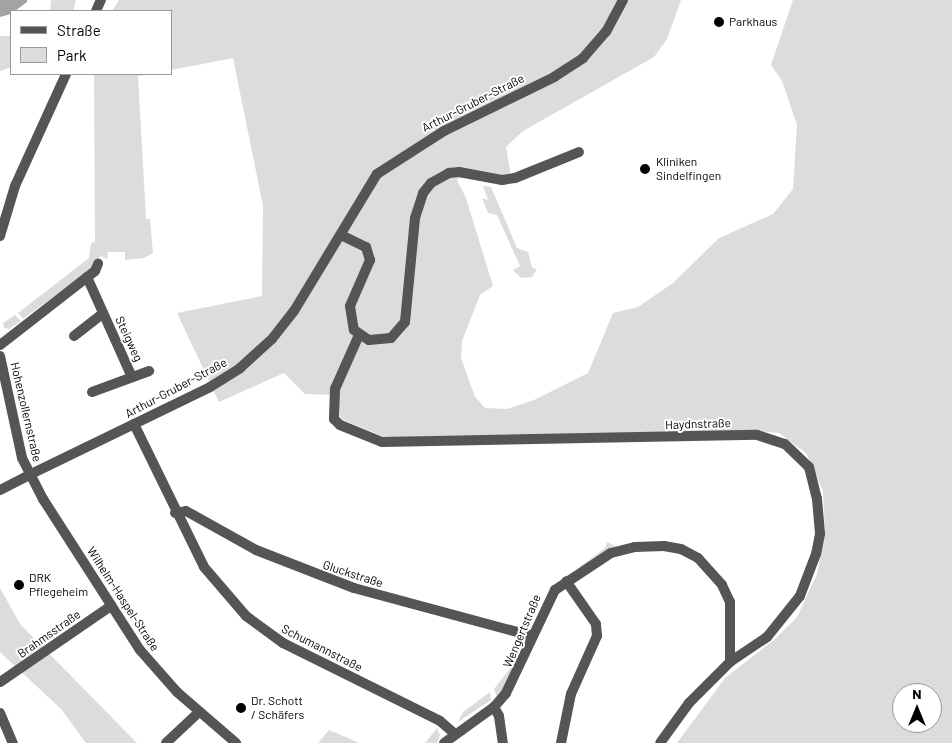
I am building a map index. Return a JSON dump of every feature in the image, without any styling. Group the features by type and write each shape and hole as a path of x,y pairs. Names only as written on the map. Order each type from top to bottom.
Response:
{"street":[{"name":"Arthur-Gruber-Straße","path":"0,490 29,474 210,387 258,353 294,311 377,174 444,131 554,76 583,58 606,32 623,0"},
{"path":"0,236 15,186 66,75"},
{"path":"341,235 360,242 369,253 369,266 350,306 350,322 359,335 369,340 385,340 396,335 405,322 415,218 423,193 431,183 449,173 459,172 502,180 515,178 579,152"},
{"path":"0,345 87,277 98,264"},
{"name":"Steigweg","path":"87,277 132,375"},
{"name":"Steigweg","path":"74,336 103,313"},
{"name":"Haydnstraße","path":"359,335 335,389 334,419 340,425 382,442 757,435 772,438 793,450 809,467 817,499 820,534 816,554 792,610 767,637 730,662 689,703 660,743"},
{"name":"Hohenzollernstraße","path":"0,356 22,458 29,474"},
{"name":"Steigweg","path":"92,392 132,375 149,371"},
{"name":"Schumannstraße","path":"134,424 175,513 212,579 230,600 265,631 298,651 440,722 454,733"},
{"name":"Wilhelm-Haspel-Straße","path":"29,474 140,650 198,712 236,743"},
{"name":"Gluckstraße","path":"175,513 186,512 256,550 354,588 532,636"},
{"name":"Wengertstraße","path":"444,743 454,733 494,707 516,677 551,595 566,581 599,559 624,550 664,546 690,554 712,571 730,602 730,662"},
{"path":"561,743 571,694 598,636 596,624 566,581"},
{"name":"Brahmsstraße","path":"0,682 111,606"},
{"path":"494,707 499,716 502,743"},
{"path":"166,743 198,712"},
{"path":"0,714 13,743"}],"green space":[{"path":"51,0 76,0 73,10 50,10"},
{"path":"119,0 681,0 667,39 654,57 523,131 506,147 511,176 470,169 457,180 466,198 493,286 480,295 462,341 461,358 475,397 485,408 507,409 534,400 588,373 613,313 638,307 673,283 719,238 773,214 793,189 797,125 782,81 771,65 793,0 952,0 952,743 677,743 725,678 774,640 797,617 817,574 825,533 823,491 806,453 779,433 755,431 390,439 343,420 340,416 338,395 305,394 284,373 219,402 177,313 262,296 263,206 233,58 172,70 172,10 113,10"},
{"path":"0,36 10,36 10,67 0,71"},
{"path":"94,75 144,75 138,76 146,219 150,219 153,253 144,258 125,260 125,252 108,252 107,259 101,256 87,272 23,319 18,313 89,258 91,243 95,242"},
{"path":"483,186 491,187 517,248 528,252 532,267 537,270 532,277 521,278 513,270 520,266 497,215 488,213 482,198 488,200"},
{"path":"15,315 21,321 9,329 4,328 3,323"},
{"path":"607,542 617,547 577,569 605,548"},
{"path":"0,588 20,624 137,743 86,743 61,709 0,652"},
{"path":"519,657 507,685 497,697 494,689"},
{"path":"490,692 491,700 458,722 463,712"},
{"path":"437,728 440,735 437,743 425,743"},
{"path":"329,730 348,738 359,743 318,743"}],"shaded area":[{"path":"0,0 27,0 16,10 10,10 10,14 0,17"}],"place":[{"name":"Parkhaus","path":"719,22"},
{"name":"Kliniken Sindelfingen","path":"645,169"},
{"name":"DRK Pflegeheim","path":"19,585"},
{"name":"Dr. Schott / Schäfers","path":"241,708"}]}
